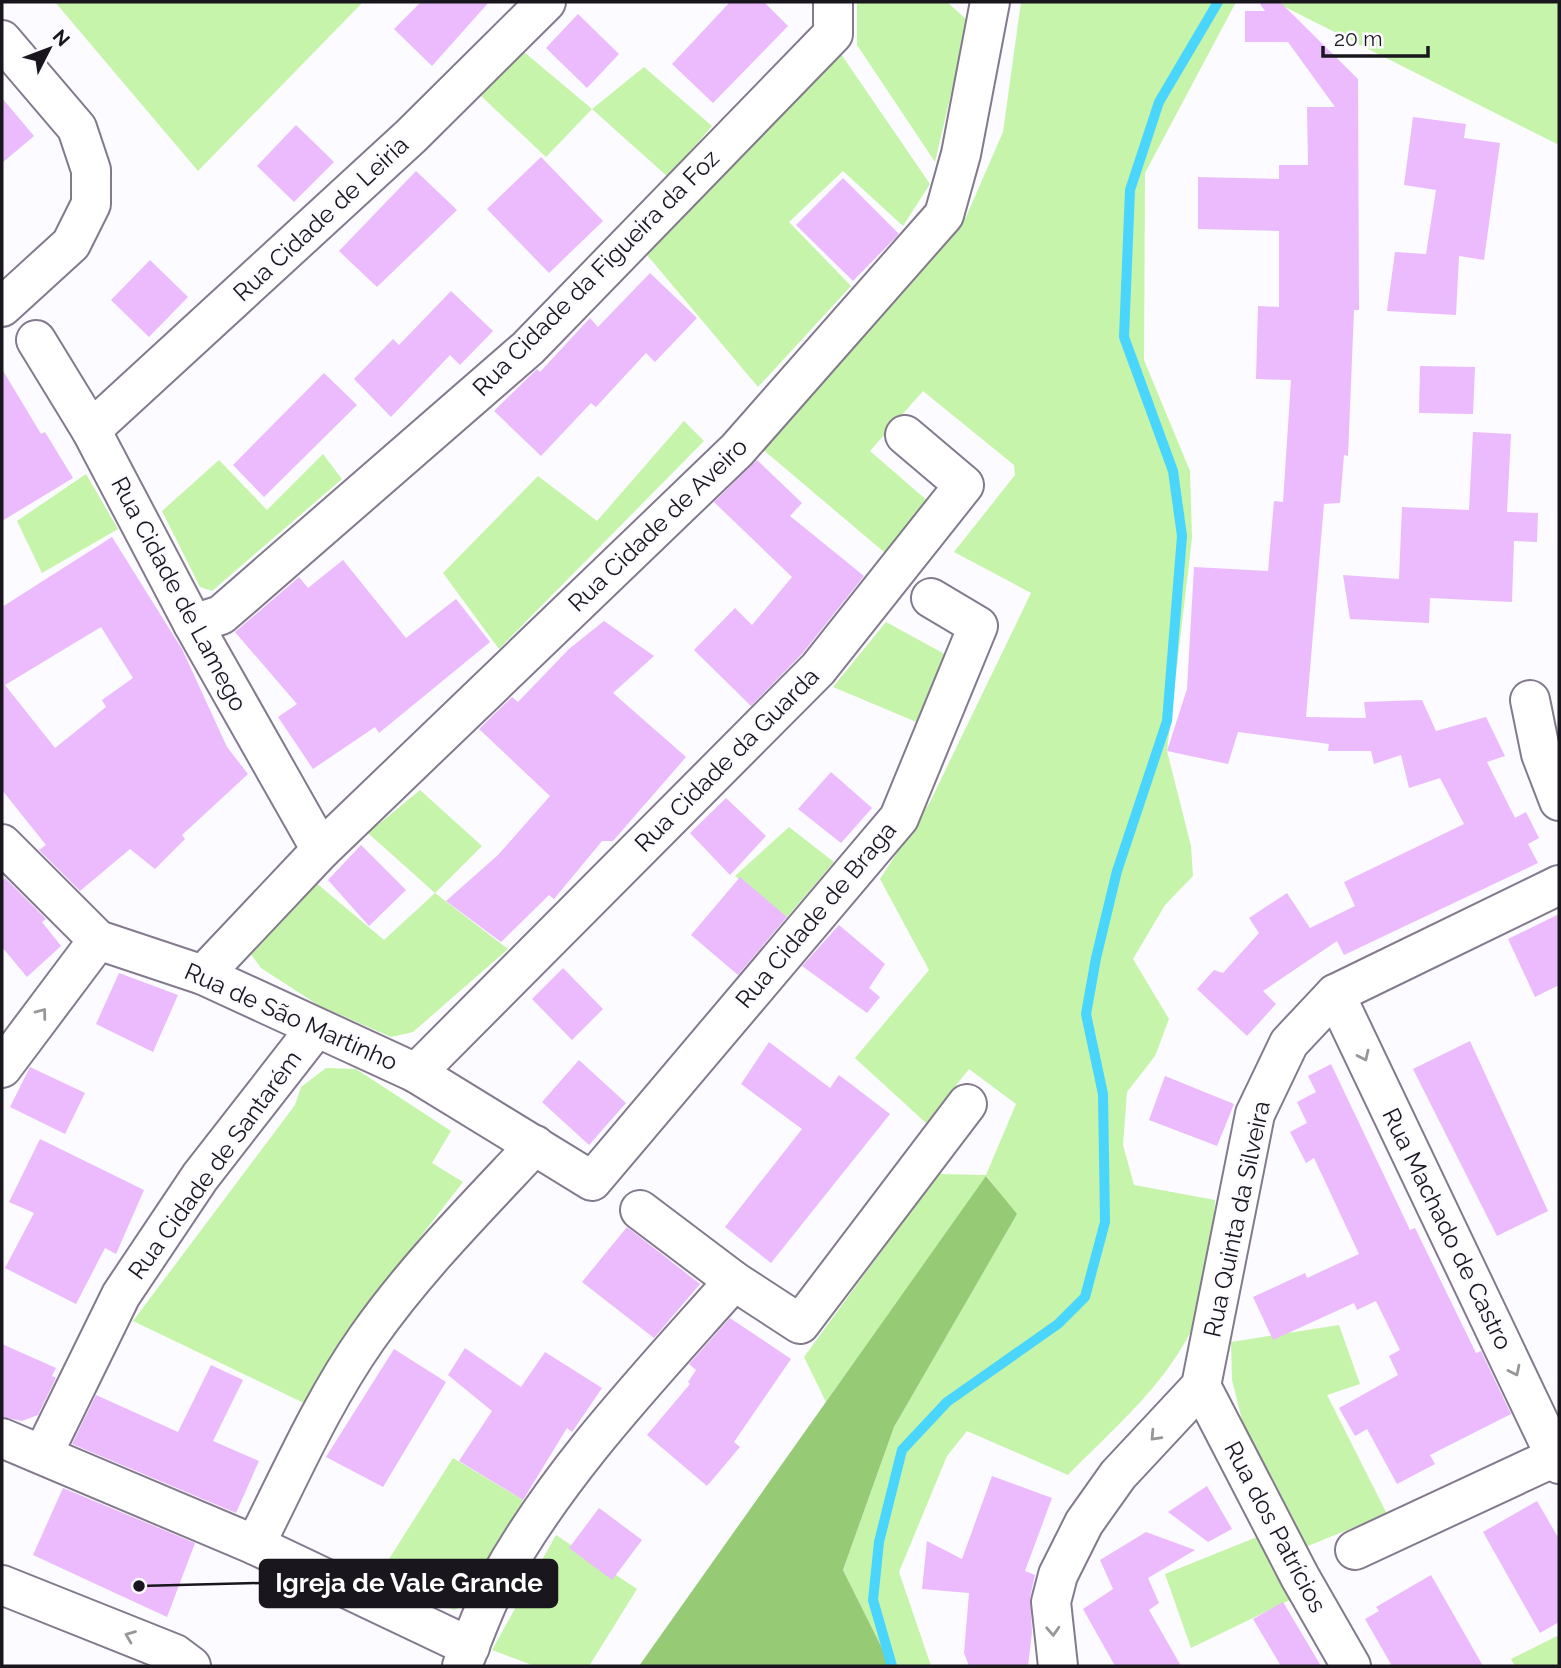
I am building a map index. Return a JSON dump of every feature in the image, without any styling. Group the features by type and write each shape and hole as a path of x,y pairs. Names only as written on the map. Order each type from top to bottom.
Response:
{"street":[{"name":"Rua Cidade de Leiria","path":"91,430 411,136 546,2"},
{"path":"813,2 833,18"},
{"name":"Rua Cidade de Aveiro","path":"203,975 321,850 737,450 944,215 961,154 990,2"},
{"name":"Rua Cidade da Figueira da Foz","path":"193,624 221,615 528,348 833,18"},
{"path":"2,40 77,128 91,170 91,204 71,244 2,307"},
{"name":"Rua Cidade de Lamego","path":"36,340 91,430 193,624 321,850"},
{"name":"Rua Cidade da Guarda","path":"416,1073 818,669 964,485 905,435"},
{"name":"Rua Cidade de Braga","path":"592,1181 899,818 978,626 931,598"},
{"path":"1530,700 1541,754 1559,801"},
{"name":"Rua de São Martinho","path":"2,846 97,940 203,975 416,1073 592,1181"},
{"name":"Rua Quinta da Silveira","path":"1201,1386 1255,1114 1289,1043 1335,994 1559,885"},
{"path":"2,1068 97,940"},
{"name":"Rua Machado de Castro","path":"1335,994 1557,1460"},
{"name":"Rua Cidade de Santarém","path":"43,1454 121,1295 200,1177 316,1028"},
{"path":"639,1210 734,1281 800,1324 967,1104"},
{"path":"255,1545 337,1385 366,1340 423,1265 535,1145"},
{"path":"2,1438 255,1545 466,1656 497,1583 561,1486 616,1415 734,1281"},
{"path":"1058,1666 1051,1602 1058,1575 1084,1523 1118,1475 1201,1386"},
{"name":"Rua dos Patrícios","path":"1201,1386 1300,1577 1351,1666"},
{"path":"1355,1550 1557,1460"},
{"path":"2,1585 175,1654 191,1666"}],"green space":[{"path":"55,2 363,2 198,171"},
{"path":"857,2 947,2 968,21 935,162 857,45"},
{"path":"1021,2 1236,2 1145,173 1144,360 1190,471 1192,538 1167,751 1191,846 1193,876 1165,905 1133,959 1169,1019 1155,1056 1127,1092 1123,1145 1134,1185 1215,1200 1213,1251 1209,1281 1200,1311 1171,1364 1133,1410 1068,1475 967,1431 947,1456 899,1572 931,1666 891,1666 843,1570 894,1427 1016,1215 987,1176 826,1402 804,1357 938,1174 986,1175 1016,1104 969,1069 926,1123 855,1058 929,970 880,879 930,802 1031,593 954,552 1015,475 1014,465 923,391 870,451 930,503 884,552 761,448 966,217 1003,132"},
{"path":"1275,2 1559,2 1559,145"},
{"path":"524,52 592,109 546,157 479,94"},
{"path":"841,54 930,184 903,226 843,171 789,222 851,286 758,387 647,255"},
{"path":"644,67 712,126 668,177 592,109"},
{"path":"684,421 704,441 499,649 443,573 538,476 597,521"},
{"path":"323,454 342,479 212,591 200,587 162,511 219,460 267,510"},
{"path":"86,474 118,529 42,573 17,521"},
{"path":"886,622 950,657 926,726 833,687"},
{"path":"420,790 482,846 435,893 368,833"},
{"path":"789,827 834,862 787,917 735,876"},
{"path":"315,882 384,940 435,893 508,949 413,1032 391,1037 318,1005 261,968 250,953"},
{"path":"326,1068 356,1069 451,1131 432,1163 463,1182 379,1290 306,1404 133,1321 295,1105 301,1087"},
{"path":"986,1176 1017,1214 894,1427 843,1570 891,1666 639,1666"},
{"path":"1339,1325 1360,1384 1327,1395 1387,1514 1303,1548 1243,1424 1232,1380 1231,1342"},
{"path":"453,1458 523,1500 469,1603 454,1610 377,1578"},
{"path":"556,1535 637,1589 589,1666 535,1666 492,1650"},
{"path":"1257,1537 1292,1599 1191,1648 1165,1574"},
{"path":"1559,1635 1559,1666 1515,1666 1511,1659"}],"building":[{"path":"421,2 489,2 432,66 394,29"},
{"path":"730,2 764,2 788,26 713,103 672,64"},
{"path":"1280,2 1358,79 1359,310 1354,310 1348,456 1344,455 1340,503 1324,504 1306,717 1366,718 1364,702 1422,700 1436,731 1486,717 1505,756 1487,762 1515,818 1526,812 1539,838 1528,844 1538,863 1344,955 1337,941 1263,991 1276,1004 1247,1036 1197,989 1214,970 1223,973 1259,933 1249,918 1287,893 1310,928 1355,906 1344,882 1464,824 1440,778 1409,788 1401,755 1374,764 1371,751 1328,751 1329,744 1238,732 1228,764 1167,751 1187,689 1194,567 1268,571 1274,501 1283,502 1291,380 1256,379 1258,306 1279,307 1279,231 1198,229 1198,177 1279,179 1279,165 1308,165 1307,107 1335,107 1288,42 1245,42 1245,11 1265,11 1260,4"},
{"path":"578,14 619,54 587,88 546,48"},
{"path":"2,98 34,136 2,163"},
{"path":"1413,117 1466,124 1464,138 1500,143 1484,260 1459,256 1456,315 1387,311 1395,252 1426,254 1436,190 1404,185"},
{"path":"296,125 334,162 294,202 257,166"},
{"path":"541,157 603,221 549,273 487,209"},
{"path":"416,171 457,210 377,287 339,251"},
{"path":"843,178 899,234 853,281 796,225"},
{"path":"150,260 188,297 149,337 111,300"},
{"path":"650,273 697,318 655,362 646,353 596,407 591,403 541,456 494,411 537,369 540,372 590,318 598,327"},
{"path":"451,291 493,331 460,365 450,355 391,417 354,379 393,339 399,345"},
{"path":"1420,366 1475,367 1473,414 1419,413"},
{"path":"2,369 41,434 45,432 73,478 2,521"},
{"path":"324,373 357,405 264,497 233,465"},
{"path":"1473,432 1511,434 1507,512 1538,513 1537,542 1514,541 1512,602 1430,598 1429,623 1350,619 1343,575 1399,579 1402,507 1469,510"},
{"path":"757,460 802,503 790,516 864,576 802,654 751,706 694,650 735,608 752,625 792,577 714,502"},
{"path":"112,537 182,649 227,747 248,774 182,835 185,839 155,869 130,849 80,891 39,850 46,845 2,790 2,607","holes":["101,627 133,678 102,700 106,707 55,748 5,685"]},
{"path":"343,560 406,638 456,599 490,642 379,733 375,727 313,769 278,717 297,704 235,632 299,577 308,588"},
{"path":"604,621 654,656 613,693 686,757 613,841 602,841 554,899 549,895 501,942 446,901 498,855 550,796 479,729 512,697 518,702 569,649"},
{"path":"831,772 872,808 841,843 798,809"},
{"path":"726,798 766,836 730,875 690,833"},
{"path":"361,845 406,890 369,926 328,880"},
{"path":"740,877 787,917 738,975 691,935"},
{"path":"5,878 46,919 42,922 61,946 27,977 2,947 2,881"},
{"path":"1559,914 1559,985 1535,997 1508,939"},
{"path":"839,925 885,964 869,988 880,997 867,1013 802,966"},
{"path":"563,968 603,1009 572,1040 532,999"},
{"path":"119,973 178,995 153,1052 96,1024"},
{"path":"1470,1041 1548,1211 1497,1236 1413,1069"},
{"path":"769,1042 830,1088 839,1075 890,1114 771,1263 725,1227 802,1129 741,1084"},
{"path":"579,1060 626,1103 589,1145 542,1102"},
{"path":"1331,1064 1410,1230 1415,1228 1476,1353 1481,1351 1511,1414 1430,1455 1435,1464 1397,1484 1367,1429 1355,1436 1339,1408 1398,1375 1389,1356 1400,1350 1376,1301 1357,1310 1354,1303 1273,1340 1253,1297 1305,1273 1307,1278 1359,1254 1314,1158 1306,1163 1290,1132 1307,1123 1297,1102 1316,1092 1308,1076"},
{"path":"30,1067 85,1093 65,1134 10,1107"},
{"path":"1165,1076 1234,1104 1217,1146 1149,1120"},
{"path":"40,1139 144,1190 116,1254 105,1248 76,1304 5,1268 34,1213 9,1202"},
{"path":"627,1227 700,1284 654,1338 582,1282"},
{"path":"730,1318 791,1359 734,1442 740,1447 707,1486 647,1435 690,1384 688,1382 696,1370 689,1364"},
{"path":"2,1344 56,1368 52,1376 56,1378 38,1415 22,1421 2,1417"},
{"path":"465,1348 521,1387 545,1352 602,1388 572,1432 567,1428 523,1500 459,1461 492,1411 448,1375"},
{"path":"394,1349 446,1382 383,1487 326,1457"},
{"path":"211,1365 243,1380 213,1441 259,1461 236,1513 72,1444 96,1395 178,1432"},
{"path":"992,1476 1052,1498 1025,1571 1035,1575 1030,1597 1032,1632 1028,1666 969,1666 964,1653 969,1593 922,1589 927,1541 962,1559"},
{"path":"1207,1486 1232,1529 1208,1542 1168,1512"},
{"path":"63,1488 195,1543 167,1617 33,1555"},
{"path":"1537,1501 1559,1539 1559,1622 1540,1633 1483,1532"},
{"path":"599,1508 642,1540 612,1580 569,1548"},
{"path":"1146,1532 1195,1550 1148,1578 1159,1603 1149,1610 1181,1666 1115,1666 1083,1609 1113,1589 1100,1560"},
{"path":"1431,1575 1483,1666 1392,1666 1365,1619 1379,1611 1376,1607"},
{"path":"1283,1602 1321,1666 1281,1666 1253,1619"}],"waterway":[{"path":"892,1666 873,1600 879,1542 902,1450 947,1402 1058,1324 1085,1297 1105,1222 1103,1094 1086,1014 1117,871 1167,721 1182,536 1173,471 1124,337 1130,190 1159,102 1218,2"}],"place":[{"name":"Igreja de Vale Grande","path":"139,1586"}]}
